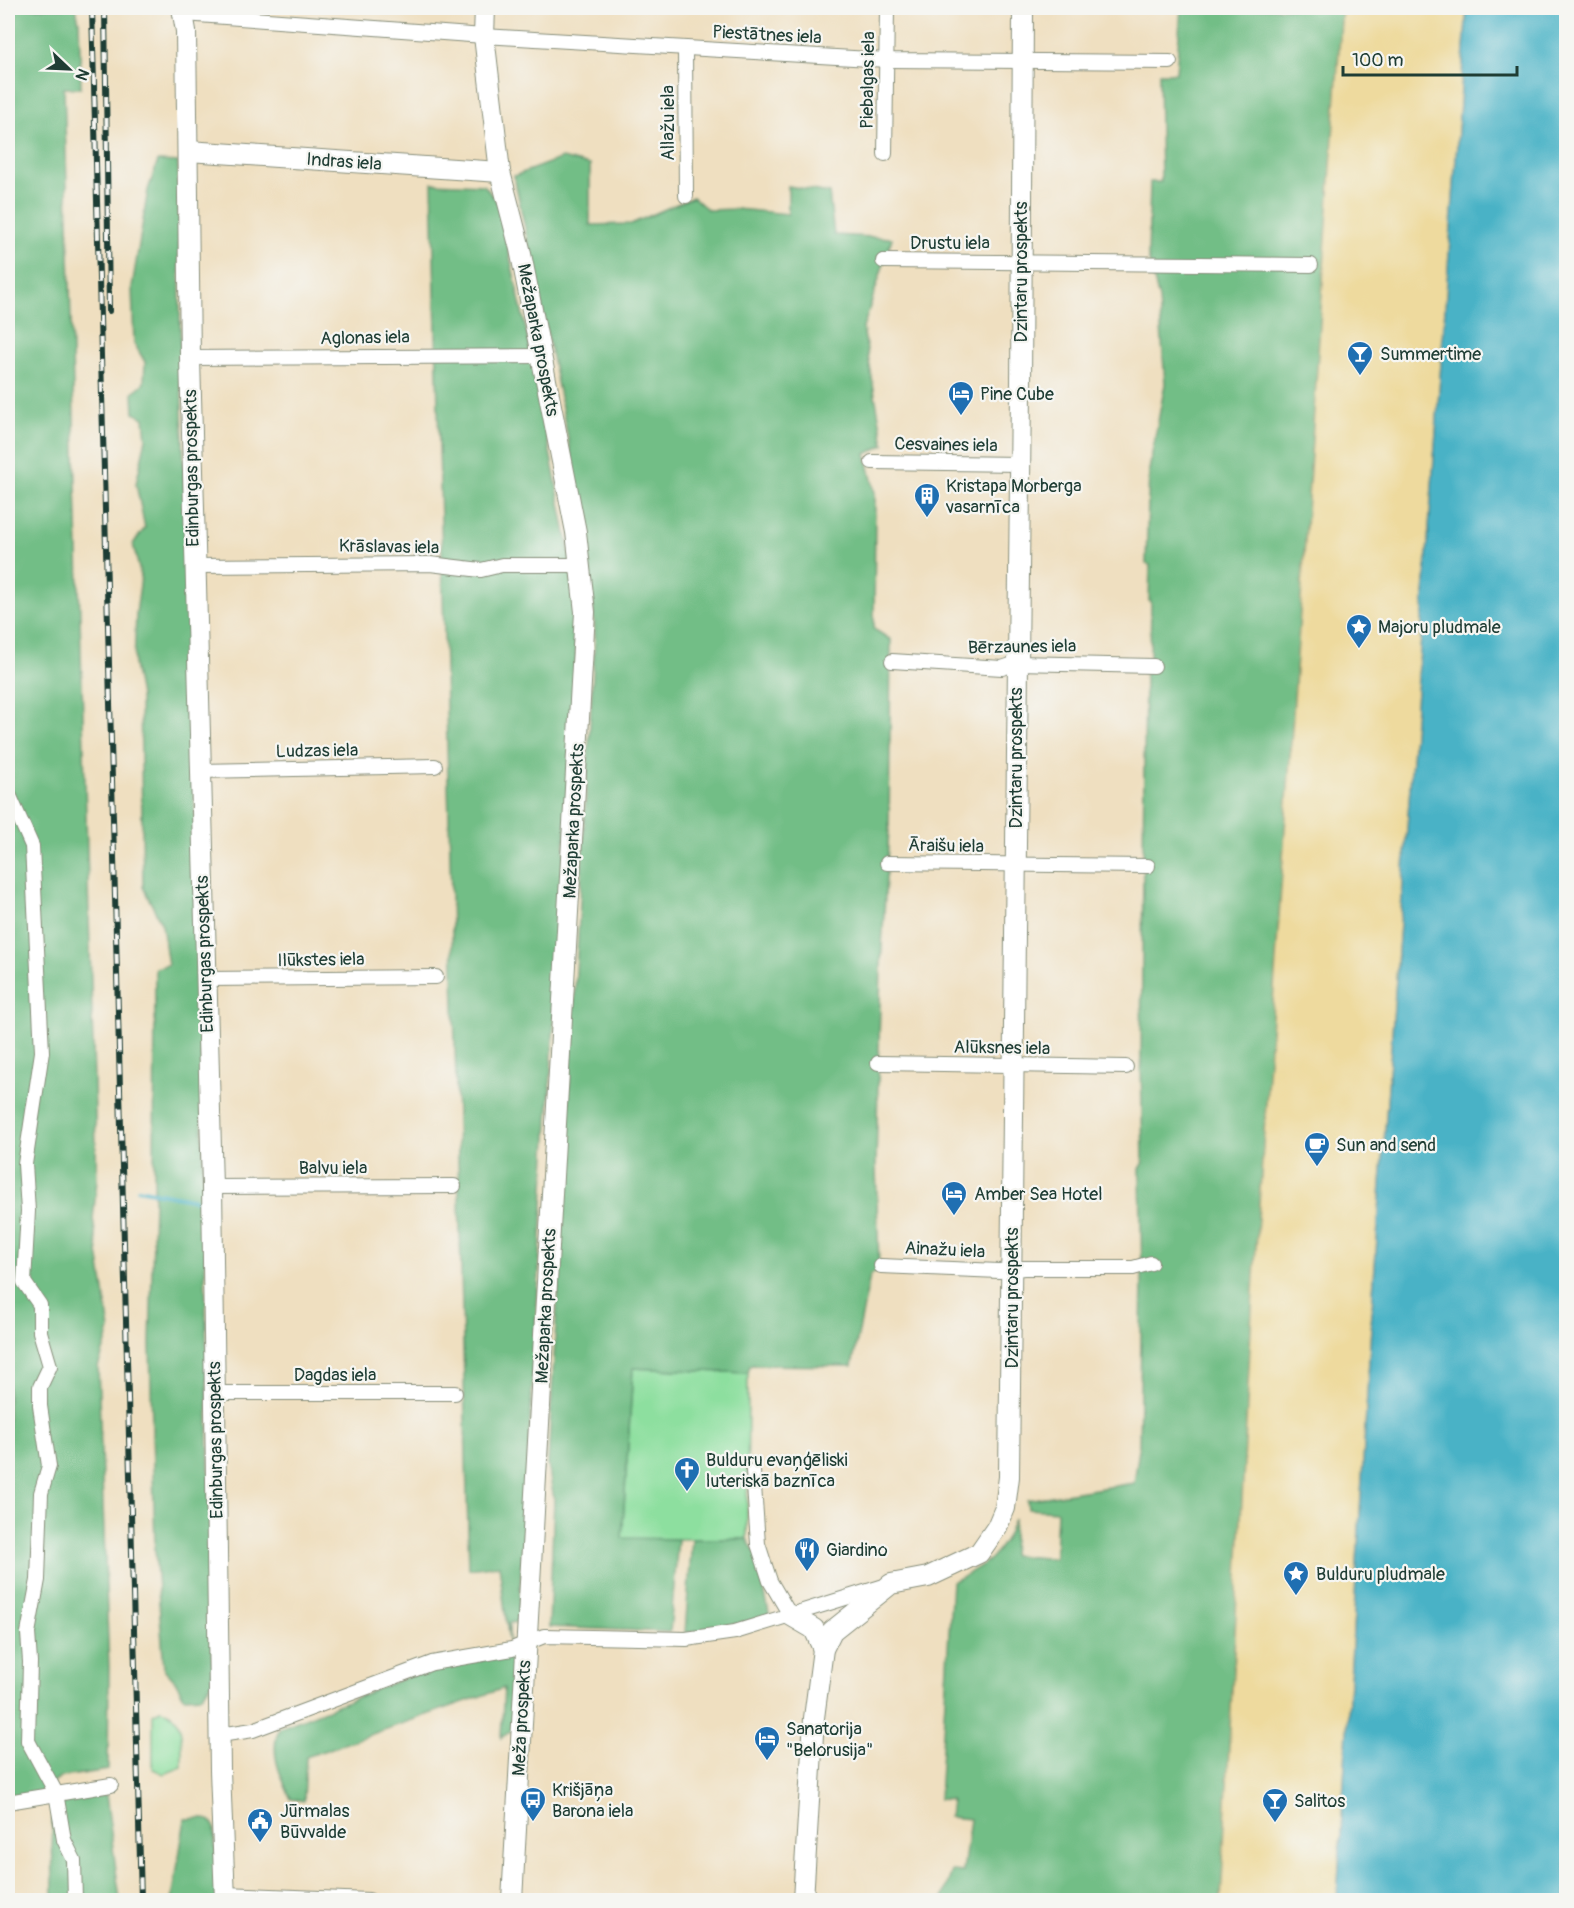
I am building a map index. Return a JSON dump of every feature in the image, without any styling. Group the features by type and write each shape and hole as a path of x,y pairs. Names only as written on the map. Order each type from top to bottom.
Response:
{"street":[{"name":"Mežaparka prospekts","path":"485,8 484,36 500,172 520,249 541,356 581,565 585,612 526,1643"},
{"name":"Piebalgas iela","path":"885,153 884,68 887,60 887,8"},
{"name":"Dzintaru prospekts","path":"891,1584 928,1577 979,1553 990,1541 1005,1508 1011,1447 1023,8"},
{"name":"Piestātnes iela","path":"183,11 484,36 887,60 1022,63 1170,62"},
{"name":"Edinburgas prospekts","path":"183,11 212,1187 220,1735 225,1898"},
{"name":"Allažu iela","path":"685,48 686,196"},
{"name":"Indras iela","path":"188,151 500,172"},
{"name":"Drustu iela","path":"883,261 1311,265"},
{"name":"Aglonas iela","path":"190,358 541,356"},
{"name":"Cesvaines iela","path":"872,462 1020,464"},
{"name":"Krāslavas iela","path":"195,566 430,564 481,570 502,565 581,565"},
{"name":"Bērzaunes iela","path":"892,661 1002,668 1017,663 1154,666"},
{"name":"Ludzas iela","path":"200,771 435,766"},
{"path":"8,792 32,846 42,1052 25,1164 28,1211 24,1282 40,1305 40,1332 50,1366 40,1387 40,1406 49,1466 41,1493 38,1580 28,1633 30,1662 28,1741 56,1793 64,1840 74,1860 75,1900"},
{"name":"Āraišu iela","path":"887,863 1148,866"},
{"name":"Ilūkstes iela","path":"206,979 436,977"},
{"name":"Alūksnes iela","path":"878,1063 1125,1067"},
{"name":"Balvu iela","path":"212,1187 454,1186"},
{"name":"Ainažu iela","path":"881,1266 1012,1269 1133,1268 1151,1263"},
{"name":"Dagdas iela","path":"215,1393 455,1393"},
{"path":"753,1471 758,1544 770,1581 790,1615 814,1629 823,1649"},
{"path":"220,1735 254,1730 432,1663 512,1648 544,1636 686,1639 735,1632 891,1584"},
{"path":"803,1900 814,1718 823,1649 832,1631 891,1584"},
{"name":"Meža prospekts","path":"512,1900 526,1643"},
{"path":"8,1802 111,1785"},
{"path":"225,1898 369,1900"}],"green space":[{"path":"8,8 76,8 79,22 81,88 64,88 97,1180 93,1219 110,1330 98,1367 109,1668 108,1770 62,1777 51,1784 56,1793 8,1800"},
{"path":"1181,8 1342,8 1253,1292 1221,1900 942,1900 952,1871 963,1872 970,1819 949,1817 951,1800 939,1799 952,1582 983,1564 998,1551 1014,1519 1012,1555 1055,1559 1057,1511 1028,1509 1027,1500 1134,1483 1139,1450 1145,673 1150,660 1151,601 1149,601 1150,565 1146,564 1149,470 1165,384 1159,299 1148,257 1150,182 1161,182 1159,73 1176,73"},
{"path":"562,158 590,165 590,225 631,224 693,197 708,210 737,209 788,214 788,186 829,193 834,235 892,238 863,328 884,445 866,454 875,493 874,629 891,640 889,829 881,963 876,1165 879,1269 870,1276 852,1366 750,1365 748,1373 633,1368 622,1538 678,1539 670,1632 549,1627 554,1500 548,1464 595,637 590,572 581,509 514,176"},
{"path":"158,161 178,162 181,374 199,953 213,1680 202,1696 184,1697 175,1681 164,1669 155,1549 150,1343 154,1203 155,968 168,965 162,925 143,887 140,696 134,665 136,614 141,577 133,544 145,528 136,484 146,439 144,418 134,413 133,392 144,383 145,362 134,343 132,287 148,190"},
{"path":"432,183 484,185 498,203 528,339 571,560 576,654 518,1622 509,1623 509,1642 499,1565 469,1569"},
{"path":"633,1368 748,1373 747,1539 622,1539"},
{"path":"692,1539 747,1539 757,1556 770,1618 685,1633"},
{"path":"511,1655 516,1661 512,1730 501,1738 504,1688 306,1757 304,1801 291,1799 277,1764 275,1746 280,1728 430,1668"},
{"path":"160,1710 169,1712 175,1717 179,1724 182,1741 182,1767 164,1774 153,1769 153,1714"},
{"path":"106,1795 120,1900 53,1900 52,1802"},
{"path":"203,1818 211,1821 215,1828 217,1900 172,1900 185,1819"}],"sand":[{"name":"Majoru pludmale","path":"1342,8 1467,8 1373,1294 1337,1900 1221,1900 1253,1292"}],"water":[{"path":"1467,8 1566,8 1566,1900 1337,1900 1373,1294"}],"waterway":[{"path":"138,1189 196,1200"}],"railway":[{"path":"92,8 141,1900"},
{"path":"105,8 109,311"}],"place":[{"name":"Summertime","path":"1360,377"},
{"name":"Pine Cube","path":"961,417"},
{"name":"Kristapa Morberga vasarnīca","path":"927,519"},
{"name":"Majoru pludmale","path":"1359,650"},
{"name":"Sun and send","path":"1317,1168"},
{"name":"Amber Sea Hotel","path":"954,1217"},
{"name":"Bulduru evaņģēliski luteriskā baznīca","path":"687,1493"},
{"name":"Giardino","path":"807,1573"},
{"name":"Bulduru pludmale","path":"1296,1597"},
{"name":"Sanatorija \"Belorusija\"","path":"767,1762"},
{"name":"Krišjāņa Barona iela","path":"533,1823"},
{"name":"Salitos","path":"1275,1824"},
{"name":"Jūrmalas Būvvalde","path":"260,1844"}]}
